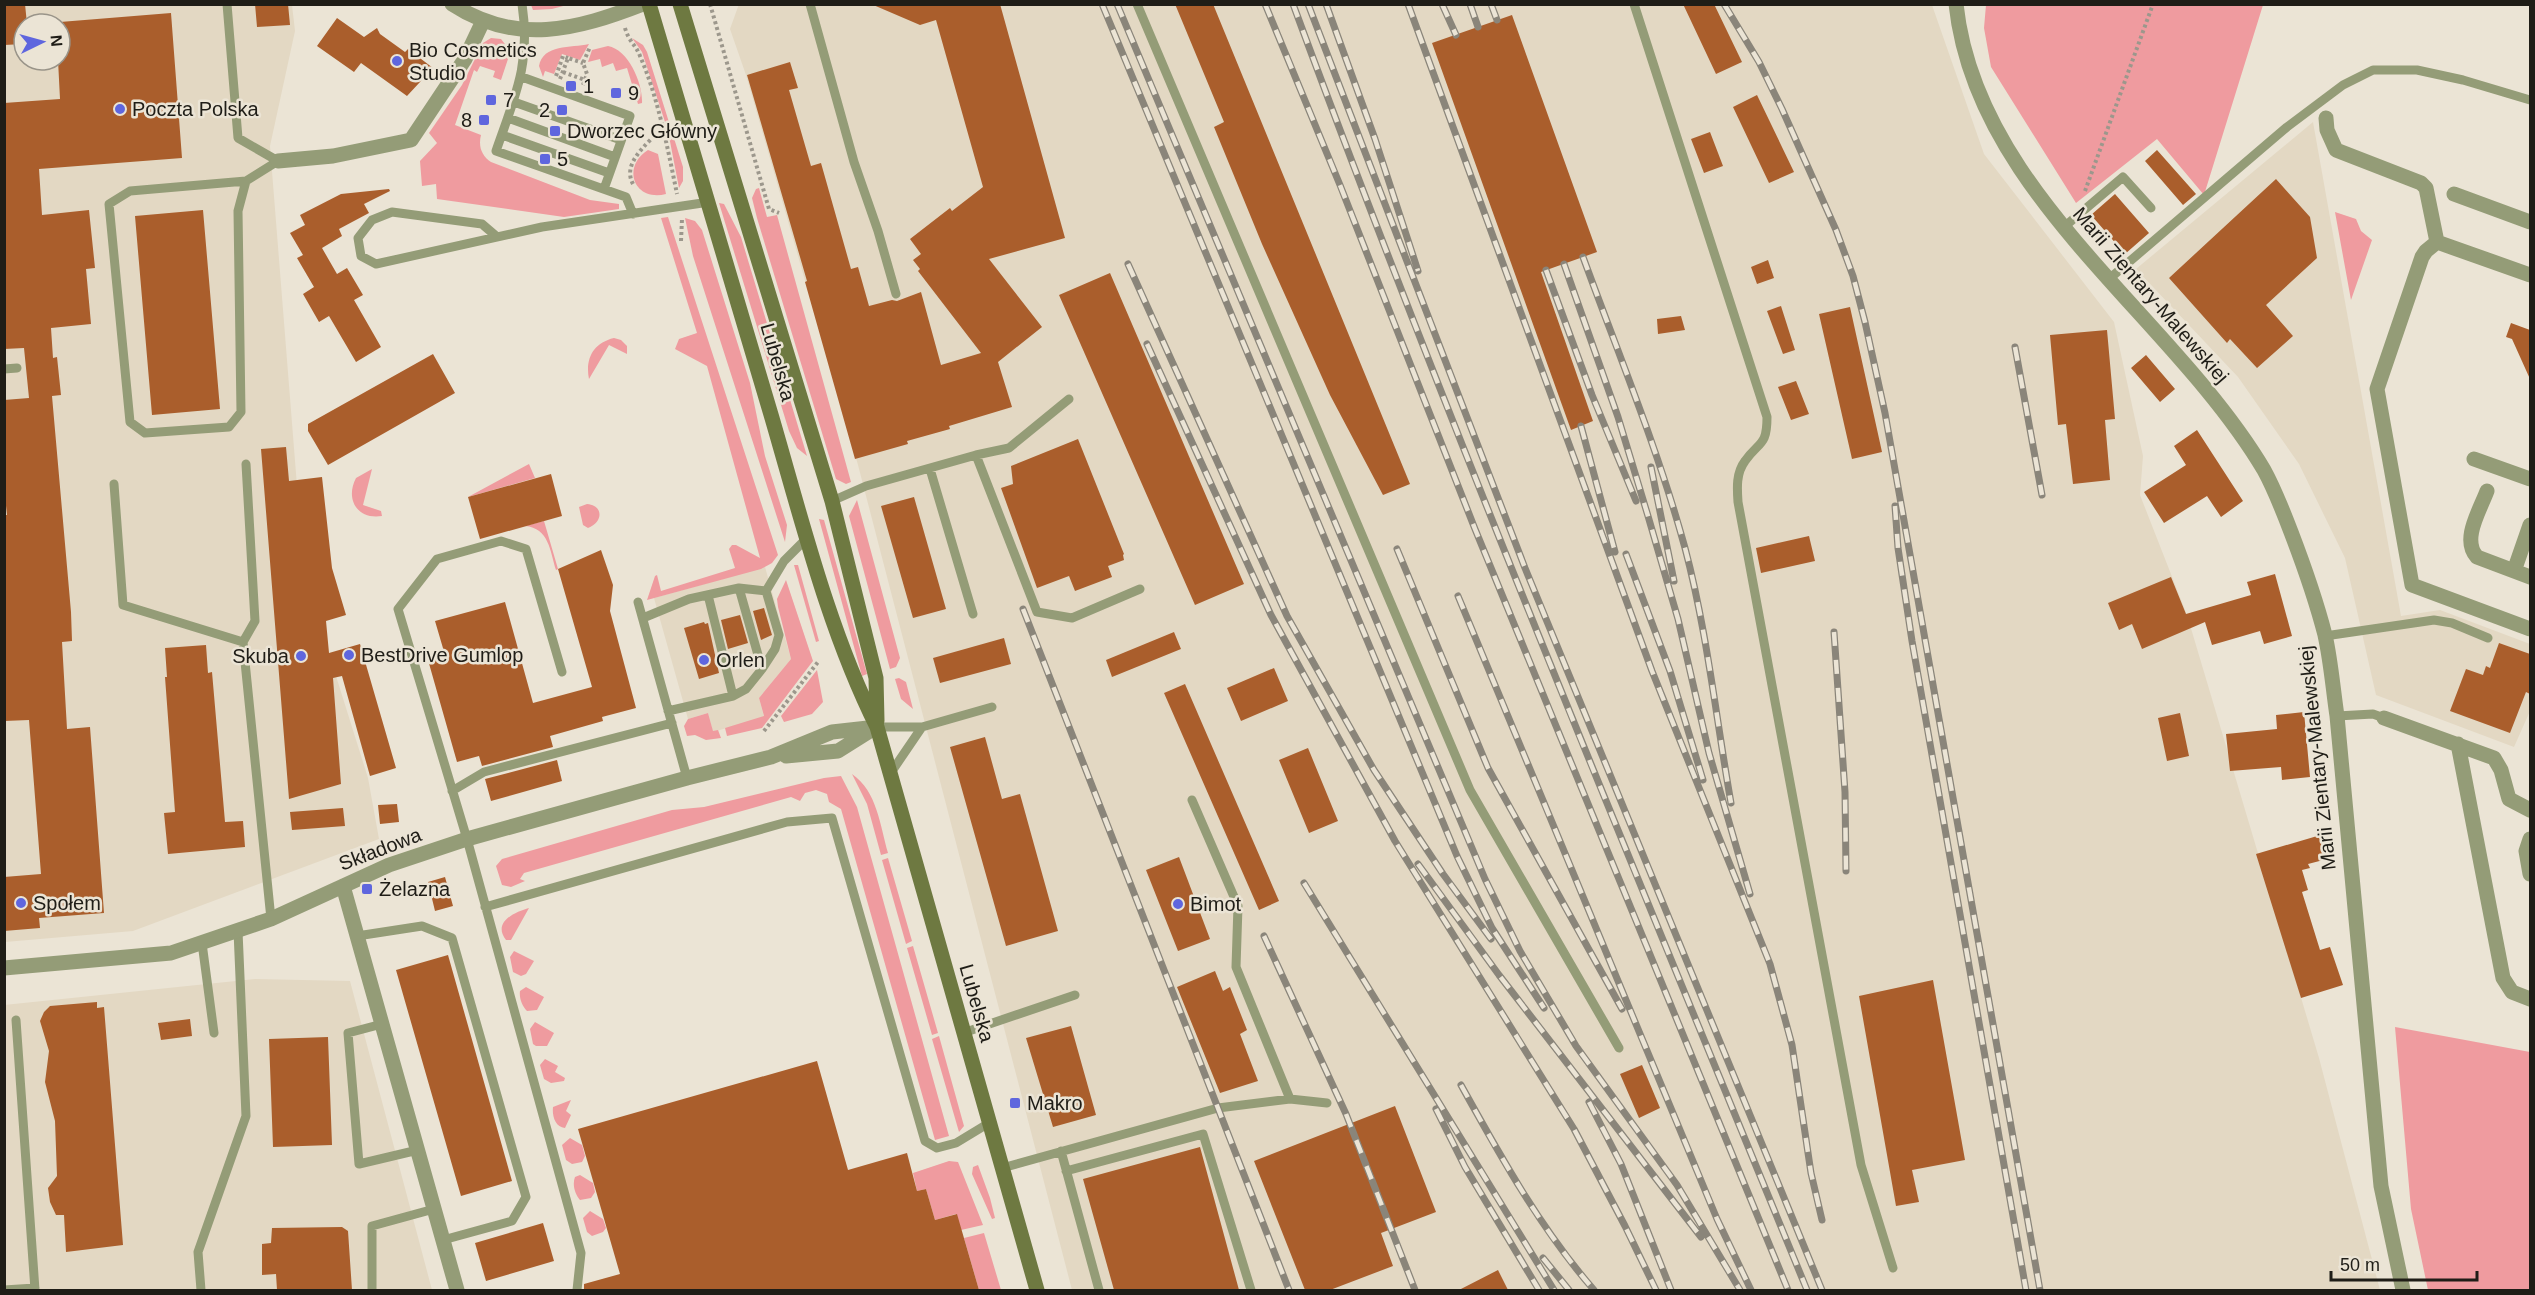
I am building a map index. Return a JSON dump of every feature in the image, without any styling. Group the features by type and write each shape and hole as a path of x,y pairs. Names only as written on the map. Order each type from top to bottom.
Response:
{"street":[{"path":"452,4 483,21 527,32 575,27 643,4"},
{"name":"Lubelska","path":"649,4 710,202 807,538 856,684 877,727 1037,1290"},
{"name":"Lubelska","path":"680,4 832,501 876,678 877,727"},
{"name":"Marii Zientary-Malewskiej","path":"1956,4 1959,37 1970,72 2021,171 2064,227 2211,397 2263,470 2277,494 2308,578 2325,636 2337,716 2381,1186 2403,1290"},
{"path":"278,162 333,156 411,140 465,59 483,21"},
{"path":"2326,118 2327,130 2336,150 2421,183 2426,188 2437,242"},
{"path":"2454,194 2530,222"},
{"path":"2437,242 2530,275"},
{"path":"2437,242 2422,257 2377,389 2412,585 2530,628"},
{"path":"2474,459 2530,479"},
{"path":"2487,491 2470,539 2470,546 2477,557 2530,577"},
{"path":"2514,571 2530,525"},
{"path":"2384,718 2494,758 2501,770 2509,798 2530,810"},
{"name":"Składowa","path":"4,968 171,953 271,919 389,865 467,839 771,757 838,751 877,727"},
{"path":"2458,744 2503,978 2512,992 2530,999"},
{"path":"2530,839 2526,851 2530,874"},
{"path":"343,886 457,1290"}],"lane":[{"path":"227,4 238,138 278,162 246,181 130,191 110,204 130,422 145,433 229,427 241,412 238,211 246,181"},
{"path":"522,4 527,32 522,77 496,151 626,197 633,214"},
{"path":"810,4 854,162 878,231 896,294"},
{"path":"1137,4 1470,790 1619,1048"},
{"path":"1634,4 1767,417 1767,431 1761,445 1744,461 1736,482 1738,502 1861,1165 1893,1268"},
{"path":"2109,279 2287,128 2343,85 2373,70 2417,70 2463,80 2530,100"},
{"path":"522,77 630,116 604,189"},
{"path":"514,102 621,140"},
{"path":"2320,102 2326,118"},
{"path":"508,118 615,157"},
{"path":"502,135 609,173"},
{"path":"2064,227 2087,205 2123,177 2151,208"},
{"path":"496,236 482,224 392,212 372,220 357,238 361,256 376,264 496,236 710,202"},
{"path":"4,369 17,368"},
{"path":"832,501 866,486 1009,448 1069,399"},
{"path":"976,455 1037,612 1072,618 1140,589"},
{"path":"246,464 255,621 243,642 271,919"},
{"path":"930,469 973,614"},
{"path":"114,484 123,605 243,642"},
{"path":"668,711 733,696 746,689 775,649 779,635 766,591 784,561 807,538"},
{"path":"562,672 526,549 501,541 437,560 398,609 467,839 581,1253 578,1290"},
{"path":"643,618 689,599 739,588 766,591"},
{"path":"739,588 762,669"},
{"path":"708,595 733,696"},
{"path":"638,602 687,778"},
{"path":"2325,636 2434,620 2452,623 2488,639"},
{"path":"877,727 922,727 992,707"},
{"path":"2337,716 2373,714 2384,718"},
{"path":"452,791 484,772 672,723"},
{"path":"890,774 922,727"},
{"path":"1192,800 1238,906 1236,967 1290,1099"},
{"path":"485,907 787,822 832,818 925,1141 937,1148 956,1143 989,1124"},
{"path":"357,936 422,926 453,938 526,1197 512,1221 443,1240"},
{"path":"201,1290 198,1252 246,1116 238,931"},
{"path":"202,943 213,1033"},
{"path":"963,1032 1075,995"},
{"path":"4,1290 35,1289 16,1020"},
{"path":"382,1024 348,1033 359,1164 418,1150"},
{"path":"1002,1168 1218,1108 1290,1099 1327,1103"},
{"path":"1066,1171 1203,1134 1251,1290"},
{"path":"1061,1151 1099,1290"},
{"path":"372,1290 372,1226 434,1209"}],"path":[{"path":"710,4 769,209 779,213"},
{"path":"2087,205 2083,198 2153,4"},
{"path":"626,38 640,54 662,125 677,192"},
{"path":"568,58 562,72 585,80 583,63 590,47"},
{"path":"555,79 563,56 583,63"},
{"path":"636,189 630,179 631,165 637,154 658,132"},
{"path":"681,241 682,217"},
{"path":"764,731 818,662"}],"shaded area":[{"path":"531,4 567,5 533,10"},
{"path":"739,4 1932,5 1984,154 2114,322 2143,456 2140,495 2187,615 2319,1058 2380,1290 1072,1290 858,465 746,75 730,29"},
{"path":"5,5 292,5 295,31 270,146 304,574 368,778 379,839 133,931 5,942"},
{"path":"1986,5 2263,5 2204,195 2157,139 2076,203 1991,67 1984,28"},
{"path":"491,38 501,39 508,48 508,59 501,80 493,77 495,71 480,66 477,72 474,70 455,125 481,135 482,151 491,162 590,200 619,204 619,209 564,217 437,199 436,184 422,186 420,161 437,143 429,133 462,85 483,43"},
{"path":"632,38 643,45 647,52 683,167 683,181 679,188 668,131 642,52"},
{"path":"589,44 580,60 562,54 554,74 545,71 543,77 539,66 546,54 559,48"},
{"path":"608,46 622,54 633,69 640,87 642,103 638,104 627,68 616,71 613,63 602,67 600,59 588,62 592,50"},
{"path":"2313,122 2401,616 2440,610 2530,644 2530,711 2514,747 2376,695 2345,558 2299,464 2238,377 2136,269"},
{"path":"648,150 658,154 666,194 646,193 635,181 633,174 635,165"},
{"path":"759,188 767,217 777,215 851,482 846,484 836,479 757,218 752,198 756,189"},
{"path":"719,203 724,204 741,237 807,456 797,448 789,431"},
{"path":"2335,212 2356,219 2361,231 2372,240 2351,300"},
{"path":"668,217 778,555 772,563 761,569 647,600 657,575 661,591 735,568 729,549 732,545 760,558 707,366 675,349 679,339 697,333 661,218"},
{"path":"685,218 695,221 702,230 750,383 765,456 787,525 785,542 693,256"},
{"path":"614,338 621,340 627,346 627,354 609,345 589,379 588,365 592,353 601,344"},
{"path":"529,464 535,478 468,497"},
{"path":"372,469 363,505 381,511 382,516 366,515 355,506 353,500 352,493 356,478"},
{"path":"857,500 900,658 896,667 890,669 849,516"},
{"path":"587,504 596,507 600,514 597,522 588,528 583,525 579,507"},
{"path":"819,519 824,520 867,674 862,676"},
{"path":"544,521 558,569 556,570 544,536 539,531 525,526"},
{"path":"794,565 798,565 819,641 816,642"},
{"path":"765,567 791,659 759,698 764,717 713,732 708,713 688,719 654,598"},
{"path":"786,580 813,661 762,728 727,736 725,728 764,716 759,698 791,659 777,599"},
{"path":"817,670 823,702 812,714 784,722 781,716"},
{"path":"899,678 906,682 913,709 901,699 895,679"},
{"path":"708,713 713,731 718,730 721,738 706,740 695,735 687,736 684,726 688,719"},
{"path":"852,774 860,781 872,799 888,853 881,855 867,804"},
{"path":"841,776 857,807 949,1136 935,1140 841,809 829,802 827,794 816,790 805,793 800,801 791,797 524,873 520,879 525,881 511,887 502,885 496,866 502,859 672,810 704,807 824,778"},
{"path":"888,858 912,941 906,944 882,860"},
{"path":"529,908 511,940 506,940 502,934 503,923 512,915"},
{"path":"913,946 938,1033 932,1035 907,948"},
{"path":"514,951 534,961 526,974 521,976 513,972 510,957"},
{"path":"255,979 350,981 432,1290 5,1290 4,1005"},
{"path":"526,987 544,997 537,1010 527,1011 522,1004 520,991"},
{"path":"535,1022 554,1033 547,1046 533,1044 530,1029"},
{"path":"2395,1027 2530,1052 2530,1290 2428,1290 2411,1209"},
{"path":"939,1036 964,1126 959,1132 932,1039"},
{"path":"545,1059 558,1066 555,1072 565,1078 564,1081 551,1083 544,1079 540,1065"},
{"path":"571,1100 566,1111 571,1115 565,1128 559,1126 553,1114 553,1107"},
{"path":"570,1138 582,1145 585,1156 582,1162 572,1164 566,1160 562,1145"},
{"path":"949,1161 958,1162 983,1225 961,1230 956,1214 935,1220 926,1189 917,1191 913,1173"},
{"path":"978,1165 990,1198 995,1218 992,1219 972,1174 973,1167"},
{"path":"580,1175 593,1183 595,1192 591,1198 580,1200 577,1195 574,1180"},
{"path":"590,1211 603,1219 606,1228 603,1232 592,1236 587,1232 583,1218"},
{"path":"984,1233 1001,1290 979,1290 964,1238"}],"building":[{"path":"4,4 25,4 26,12 12,12 12,45 4,45"},
{"path":"255,4 288,4 290,25 257,27"},
{"path":"871,4 1000,4 1065,238 989,259 1042,327 998,362 1012,407 949,426 950,429 907,441 908,444 855,459 805,282 807,281 747,75 790,62 798,88 789,90 811,166 821,163 851,269 858,267 869,306 892,300 897,301 921,292 941,365 981,353 918,271 920,269 913,260 921,254 910,239 950,208 952,211 983,187 936,20 920,25"},
{"path":"1175,4 1213,4 1410,484 1383,495 1330,395 1262,244 1214,127 1224,122"},
{"path":"1683,4 1714,4 1742,62 1716,74"},
{"path":"171,13 182,158 39,169 42,215 89,210 95,268 86,269 91,324 51,328 53,358 57,357 61,395 52,396 71,612 72,641 62,642 67,729 90,727 104,913 39,918 40,928 4,931 4,877 41,874 29,720 4,721 4,515 7,515 4,487 4,400 29,398 24,348 4,349 4,103 60,99 59,72 72,72 72,21"},
{"path":"1512,15 1597,252 1541,272 1593,421 1571,430 1432,43"},
{"path":"337,18 364,37 377,28 380,34 405,52 408,49 433,68 407,96 361,63 354,72 317,46"},
{"path":"1757,95 1794,172 1769,183 1733,107"},
{"path":"1710,132 1723,166 1704,173 1691,139"},
{"path":"2157,150 2196,194 2183,205 2145,161"},
{"path":"2276,179 2310,217 2317,258 2266,305 2293,336 2257,368 2230,339 2227,343 2169,278"},
{"path":"389,189 390,191 364,204 369,213 339,229 342,236 322,248 337,274 347,268 363,295 354,300 381,347 356,362 329,316 319,322 303,294 314,287 297,258 303,255 290,233 305,225 300,215 341,194"},
{"path":"2115,194 2149,233 2125,254 2091,215"},
{"path":"203,210 220,409 152,415 135,216"},
{"path":"1768,260 1774,278 1757,284 1751,267"},
{"path":"1110,273 1244,584 1195,605 1059,295"},
{"path":"1781,306 1795,350 1783,354 1767,311"},
{"path":"1850,307 1882,452 1852,459 1819,314"},
{"path":"1681,316 1685,330 1658,334 1657,319"},
{"path":"2511,323 2530,330 2530,379 2512,339 2506,337"},
{"path":"2107,330 2115,419 2105,420 2110,480 2073,484 2066,424 2058,425 2050,335"},
{"path":"433,354 455,393 328,465 308,431 308,424"},
{"path":"2146,355 2175,389 2160,402 2131,368"},
{"path":"1796,381 1809,414 1791,420 1778,387"},
{"path":"2197,430 2243,501 2221,517 2207,496 2164,523 2144,492 2186,465 2174,446"},
{"path":"1078,439 1124,554 1124,560 1108,566 1112,577 1075,591 1069,576 1037,588 1001,488 1013,484 1011,466"},
{"path":"286,447 289,481 322,477 332,568 346,615 326,621 329,653 360,644 396,768 370,776 342,676 333,678 341,784 289,799 261,449"},
{"path":"551,474 562,516 480,539 468,497"},
{"path":"914,497 946,609 913,618 881,506"},
{"path":"1809,536 1815,561 1761,573 1756,548"},
{"path":"601,550 613,585 610,611 636,708 602,717 603,721 550,736 553,747 482,766 479,756 457,762 428,660 445,655 435,621 505,602 533,703 592,687 558,569"},
{"path":"2275,574 2292,636 2264,644 2260,631 2212,645 2205,622 2142,649 2132,624 2119,630 2108,603 2171,577 2186,614 2251,595 2247,582"},
{"path":"764,608 772,635 761,640 753,611"},
{"path":"740,615 748,643 728,649 721,620"},
{"name":"Orlen","path":"708,623 719,673 699,679 684,628"},
{"path":"1174,632 1181,649 1112,677 1106,660"},
{"path":"1004,638 1011,664 940,683 933,658"},
{"path":"2499,643 2530,654 2530,694 2526,692 2510,733 2450,711 2466,669 2483,675 2486,666 2490,668"},
{"path":"206,645 208,673 212,672 225,822 243,821 245,847 168,854 164,813 175,812 165,648"},
{"path":"1274,668 1288,701 1241,721 1227,688"},
{"path":"1185,684 1279,901 1259,910 1164,693"},
{"path":"2304,712 2310,777 2282,780 2281,767 2230,771 2226,734 2277,729 2276,715"},
{"path":"2180,713 2189,756 2167,761 2158,718"},
{"path":"985,737 1002,799 1020,794 1058,931 1006,946 950,747"},
{"path":"1308,748 1338,821 1309,833 1279,760"},
{"path":"557,760 562,781 491,801 485,779"},
{"path":"397,804 399,822 380,824 378,805"},
{"path":"343,808 345,826 292,830 290,812"},
{"path":"2324,834 2331,858 2308,864 2310,868 2302,870 2308,890 2302,892 2320,950 2330,947 2343,985 2301,998 2256,854"},
{"name":"Bimot","path":"1179,857 1210,939 1178,951 1146,870"},
{"path":"445,877 453,906 435,911 428,882"},
{"path":"448,955 512,1181 461,1196 396,970"},
{"path":"1215,971 1223,991 1230,987 1247,1030 1240,1034 1258,1081 1220,1093 1177,987"},
{"path":"1933,980 1965,1160 1912,1170 1919,1202 1896,1206 1859,996"},
{"path":"97,1002 97,1008 104,1007 123,1245 66,1252 64,1215 56,1215 50,1202 48,1188 57,1176 55,1121 45,1082 49,1051 40,1021 50,1006"},
{"path":"190,1019 192,1036 161,1040 158,1023"},
{"path":"1071,1026 1096,1115 1053,1127 1026,1038"},
{"path":"328,1037 332,1145 273,1147 269,1039"},
{"path":"817,1061 848,1170 907,1153 917,1191 926,1189 935,1220 957,1214 979,1290 584,1290 584,1284 620,1274 578,1129"},
{"path":"1642,1065 1660,1108 1639,1118 1620,1074"},
{"path":"1395,1106 1436,1212 1381,1233 1393,1266 1330,1290 1305,1290 1254,1161"},
{"path":"1200,1147 1239,1290 1114,1290 1083,1179"},
{"path":"543,1223 554,1261 486,1281 475,1243"},
{"path":"342,1227 348,1231 352,1290 277,1290 276,1274 262,1275 262,1244 271,1243 272,1228"},
{"path":"1498,1270 1508,1290 1459,1290"}],"railway":[{"path":"1102,4 1457,856 1492,928 1544,1008"},
{"path":"1117,4 1485,879 1520,951 1576,1046 1677,1185 1740,1290"},
{"path":"1265,4 1340,185 1475,529 1788,1290"},
{"path":"1293,4 1480,489 1807,1290"},
{"path":"1308,4 1525,568 1822,1290"},
{"path":"1326,4 1375,139 1418,271"},
{"path":"1408,4 1652,671 1770,964 1792,1045 1811,1173 1822,1220"},
{"path":"1442,4 1456,35"},
{"path":"1470,4 1478,27"},
{"path":"1491,4 1497,20"},
{"path":"1724,4 1759,62 1836,230 1853,276 1865,322 1885,413 2040,1290"},
{"path":"1583,257 1650,438 1685,548 1705,643 1731,803"},
{"path":"1128,264 1287,616 1374,770 1443,874 1491,939"},
{"path":"1564,264 1618,417 1648,516 1678,619 1709,753 1750,894"},
{"path":"1546,270 1592,395 1636,501"},
{"path":"1147,344 1271,615 1395,841 1574,1129 1656,1290"},
{"path":"2015,347 2042,495"},
{"path":"1581,426 1615,552"},
{"path":"1651,467 1674,581"},
{"path":"1895,506 1898,548 1912,641 2026,1290"},
{"path":"1397,549 1488,768 1622,1009"},
{"path":"1626,554 1670,671 1703,780"},
{"path":"1458,596 1717,1219 1751,1290"},
{"path":"1023,609 1289,1290"},
{"path":"1834,632 1845,792 1846,871"},
{"path":"1418,864 1499,975 1701,1237"},
{"path":"1304,883 1554,1290"},
{"path":"1264,936 1346,1114 1415,1290"},
{"path":"1461,1085 1506,1165 1539,1217 1594,1290"},
{"path":"1589,1102 1621,1164 1671,1290"},
{"path":"1436,1109 1465,1167 1539,1290"},
{"path":"1543,1258 1569,1290"}],"place":[{"name":"Bio Cosmetics Studio","path":"397,61"},
{"name":"1","path":"571,86"},
{"name":"9","path":"616,93"},
{"name":"7","path":"491,100"},
{"name":"Poczta Polska","path":"120,109"},
{"name":"2","path":"562,110"},
{"name":"8","path":"484,120"},
{"name":"Dworzec Główny","path":"555,131"},
{"name":"5","path":"545,159"},
{"name":"BestDrive Gumlop","path":"349,655"},
{"name":"Skuba","path":"301,656"},
{"name":"Orlen","path":"704,660"},
{"name":"Żelazna","path":"367,889"},
{"name":"Społem","path":"21,903"},
{"name":"Bimot","path":"1178,904"},
{"name":"Makro","path":"1015,1103"}]}
